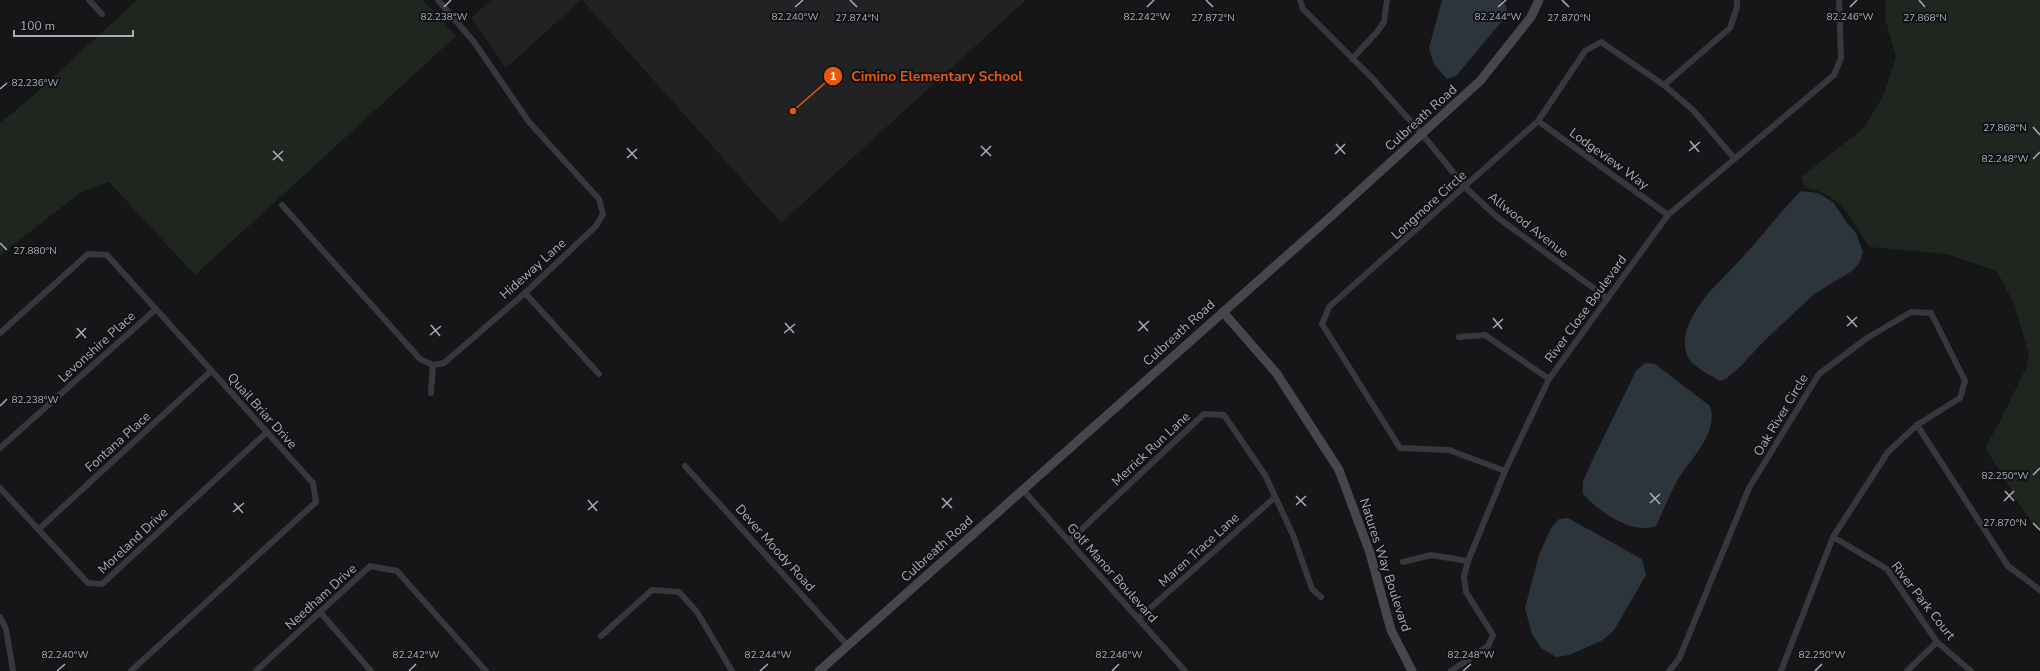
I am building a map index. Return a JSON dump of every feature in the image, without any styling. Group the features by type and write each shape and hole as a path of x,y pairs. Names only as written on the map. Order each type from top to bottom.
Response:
{"street":[{"path":"89,0 102,14"},
{"name":"Hideway Lane","path":"433,365 444,363 525,293 596,226 603,214 599,199 530,122 474,42 438,0"},
{"name":"Allwood Avenue","path":"1300,0 1303,8 1422,134 1465,187 1497,217 1607,298"},
{"path":"1352,59 1377,32 1384,22 1387,0"},
{"name":"Culbreath Road","path":"819,671 1480,81 1531,17 1539,0"},
{"path":"1664,85 1730,28 1737,7 1737,0"},
{"name":"River Close Boulevard","path":"1451,671 1488,646 1492,635 1466,592 1464,577 1468,561 1505,471 1549,379 1668,215 1834,75 1841,58 1839,0"},
{"name":"Longmore Circle","path":"1505,471 1449,450 1400,448 1322,324 1329,307 1538,121 1586,51 1601,42 1664,85 1694,110 1734,158"},
{"name":"Lodgeview Way","path":"1538,121 1668,215"},
{"path":"282,205 420,359 433,365 431,393"},
{"name":"Quail Briar Drive","path":"0,333 88,254 107,255 313,483 316,502 131,671"},
{"path":"525,293 599,374"},
{"name":"Levonshire Place","path":"0,448 156,310"},
{"name":"Natures Way Boulevard","path":"1223,312 1277,374 1339,470 1370,553 1391,630 1412,671"},
{"name":"Oak River Circle","path":"1669,671 1679,660 1749,488 1819,374 1867,338 1911,312 1931,313 1965,381 1960,398 1917,425 1888,452 1833,537 1781,671"},
{"path":"1460,337 1485,335 1549,379"},
{"name":"Fontana Place","path":"39,529 211,371"},
{"name":"Merrick Run Lane","path":"1068,541 1204,414 1224,415 1265,475 1274,498 1293,536 1312,589 1321,597"},
{"path":"1917,425 2008,566 2040,590"},
{"name":"Moreland Drive","path":"0,488 88,583 102,584 267,432"},
{"name":"Dever Moody Road","path":"685,466 848,646"},
{"name":"Golf Manor Boulevard","path":"1023,490 1185,671"},
{"name":"Maren Trace Lane","path":"1139,618 1274,498"},
{"name":"River Park Court","path":"1833,537 1887,568 1937,642 1971,671"},
{"path":"1403,562 1431,555 1468,561"},
{"name":"Needham Drive","path":"256,671 370,566 397,571 486,671"},
{"path":"601,636 652,590 679,592 697,612 732,671"},
{"path":"320,612 371,671"},
{"path":"0,617 6,629 13,671"},
{"path":"1907,671 1937,642"}],"shaded area":[{"path":"137,0 423,0 456,36 195,275 109,182 80,193 0,255 0,123 26,102"},
{"path":"491,0 581,0 506,68 471,18"},
{"path":"582,0 1026,0 781,223"},
{"path":"1442,0 1501,0 1506,5 1508,14 1456,76 1447,79 1434,64 1429,48"},
{"path":"1886,0 2040,0 2040,532 2011,494 2013,492 1985,448 2027,366 2029,355 2015,306 1997,271 1947,254 1869,247 1843,208 1827,195 1805,188 1801,177 1864,128 1884,94 1896,57 1885,18"},
{"path":"1801,191 1818,193 1833,202 1847,223 1856,233 1863,252 1860,262 1852,271 1814,294 1760,345 1741,366 1726,379 1720,381 1701,370 1687,355 1685,342 1688,326 1701,302 1741,260"},
{"path":"1645,363 1655,364 1710,406 1712,416 1707,436 1702,446 1677,481 1656,526 1646,528 1626,525 1616,520 1598,508 1583,494 1583,482 1593,459 1636,371"},
{"path":"1568,518 1642,559 1646,575 1614,630 1603,640 1569,655 1556,657 1541,648 1532,634 1525,608 1539,555 1551,528 1559,519"}],"place":[{"name":"Cimino Elementary School","path":"793,111"}]}
